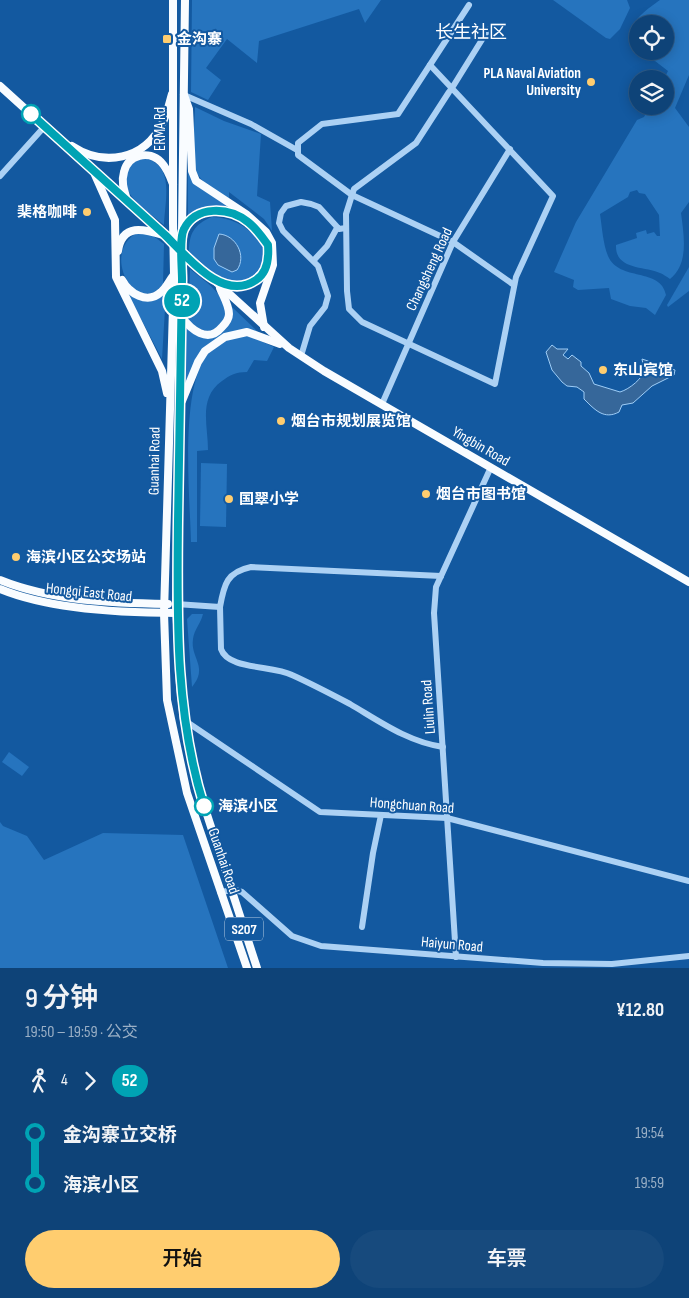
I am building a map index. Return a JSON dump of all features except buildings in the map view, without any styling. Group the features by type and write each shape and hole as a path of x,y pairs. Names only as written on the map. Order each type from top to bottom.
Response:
{"main road":[{"name":"ERMA Rd","path":"173,0 174,274"},
{"path":"185,0 184,95 189,108 192,171 196,181 251,218 266,232 272,243 273,265 260,303 264,327"},
{"path":"0,86 56,137 91,156 109,159 127,156 142,148 155,135 163,122 174,88"},
{"name":"ERMA Rd","path":"182,279 184,95"},
{"name":"Yingbin Road","path":"56,137 289,348 689,582"},
{"path":"127,202 123,190 123,173 126,165 136,156 149,155 156,157 165,166 174,186"},
{"path":"93,171 115,220 116,277 162,371 170,408"},
{"path":"182,231 191,220 204,212 228,212 246,220 262,235 268,245 267,264 258,279 242,286 223,283 209,277"},
{"path":"165,235 142,228 128,233 119,245 118,266 122,280 128,290 144,297 151,297 162,292 174,274"},
{"name":"S207","path":"170,408 174,274"},
{"name":"Guanhai Road","path":"176,604 182,279"},
{"path":"181,316 195,332 209,335 220,330 229,315 228,306 218,284"},
{"path":"180,405 198,362 206,351 225,337 239,332 255,333 289,348"},
{"name":"Guanhai Road","path":"165,604 170,408"},
{"name":"Hongqi East Road","path":"0,580 48,595 176,604"},
{"name":"Hongqi East Road","path":"0,589 46,603 176,613"},
{"name":"S207","path":"164,613 165,604"},
{"name":"S207","path":"176,604 178,664 184,720 199,790 231,890"},
{"name":"Guanhai Road","path":"164,613 165,678 169,716 187,792 247,968"},
{"name":"Guanhai Road","path":"231,890 257,968"}],"street":[{"path":"469,5 398,114 322,124 298,143 297,150 298,155 352,195 453,242 514,286"},
{"path":"430,64 452,88 510,149 553,196 516,277 495,384 362,322 349,309 346,228 346,214 354,189 416,143 452,88 488,30"},
{"path":"184,95 250,124 297,150"},
{"path":"0,176 45,126"},
{"name":"Changsheng Road","path":"382,404 453,242 510,149"},
{"path":"301,356 310,326 325,307 328,296 322,274 314,260 283,231 279,223 281,213 286,206 301,202 311,204 319,207 338,228 346,228"},
{"path":"314,260 327,246 338,228"},
{"name":"Liulin Road","path":"456,956 434,613 436,587 492,468"},
{"path":"441,576 251,567 237,570 229,577 220,607 221,649 223,656 231,662 284,670 400,733 431,745 443,747"},
{"path":"176,604 220,607"},
{"name":"Hongchuan Road","path":"184,720 320,812 447,818 689,881"},
{"path":"362,927 373,853 381,815"},
{"path":"220,892 231,890"},
{"name":"Haiyun Road","path":"231,890 245,894 288,933 313,944 543,963 612,964 689,956"}],"shaded area":[{"path":"192,0 381,0 365,23 359,9 259,41 257,63 227,39 206,68 221,80 208,100 191,92"},
{"path":"553,0 627,0 630,8 620,29 610,39"},
{"path":"660,0 689,0 689,75 675,108 689,127 689,202 681,213 684,249 683,258 676,273 670,279 660,273 625,263 617,253 616,245 637,238 636,233 646,230 647,234 654,232 657,236 660,236 659,215 645,194 639,193 637,190 630,192 628,197 600,214 605,246 613,264 621,269 648,277 663,286 666,295 655,315 646,308 630,306 611,299 609,288 578,290 573,287 574,280 554,272 576,222 637,120 645,115 674,115 674,70 667,70 654,60 674,60 674,15 641,15"},
{"path":"195,107 224,121 261,134 257,196 270,202 272,231 264,219 229,192 229,199 208,185 198,175 194,161"},
{"path":"145,158 161,168 164,176 166,195 164,225 135,201 126,185 129,168 132,164"},
{"path":"188,171 198,187 240,213 208,206 188,217"},
{"path":"212,217 236,222 243,226 255,236 265,250 263,269 247,282 239,284 223,279 189,252 190,240 194,230 201,223"},
{"path":"139,232 152,235 164,244 163,284 152,293 142,293 133,288 126,278 122,266 122,253 127,241"},
{"path":"219,234 230,238 238,247 241,259 237,270 232,272 218,265 214,259 214,248"},
{"path":"689,267 689,291 668,307 667,305"},
{"path":"190,269 209,284 223,302 226,317 212,330 204,330 188,321"},
{"path":"127,292 137,298 152,300 157,299 166,292 162,359"},
{"path":"231,306 259,333 240,330 197,357 186,381 185,327 201,337 220,333"},
{"path":"247,335 274,347 267,361 254,360 247,372 236,373 228,377 210,395 206,412 208,450 197,451 197,542 191,542 188,440 194,386 201,364 212,349 224,341"},
{"path":"552,345 557,349 568,349 563,355 568,359 572,355 581,362 581,366 589,373 594,384 620,392 636,383 645,369 654,370 655,367 643,364 642,359 675,370 674,375 652,386 633,403 622,405 619,412 609,415 604,414 596,410 584,399 584,392 577,387 567,386 552,370 546,352"},
{"path":"201,463 227,464 226,527 200,526"},
{"path":"192,614 203,614 193,639 199,674 192,687 187,619"},
{"path":"9,752 29,767 22,776 2,762"},
{"path":"0,822 3,826 27,836 44,860 103,833 183,835 228,968 0,968"}],"bus line":[{"name":"52","path":"31,114 165,235 176,246 187,256 209,277 232,286 250,284 263,274 269,254 268,245 262,235 246,220 228,212 210,210 198,214 182,231 182,247 182,263 182,279 176,604 178,664 184,720 204,806"}],"place":[{"name":"金沟寨","path":"167,39"},
{"name":"PLA Naval Aviation University","path":"591,82"},
{"name":"棐格咖啡","path":"87,212"},
{"name":"东山宾馆","path":"603,370"},
{"name":"烟台市规划展览馆","path":"281,421"},
{"name":"烟台市图书馆","path":"426,494"},
{"name":"国翠小学","path":"229,499"},
{"name":"海滨小区公交场站","path":"16,557"},
{"name":"海滨小区","path":"204,806"}],"district":[{"name":"长生社区","path":"471,32"}]}
